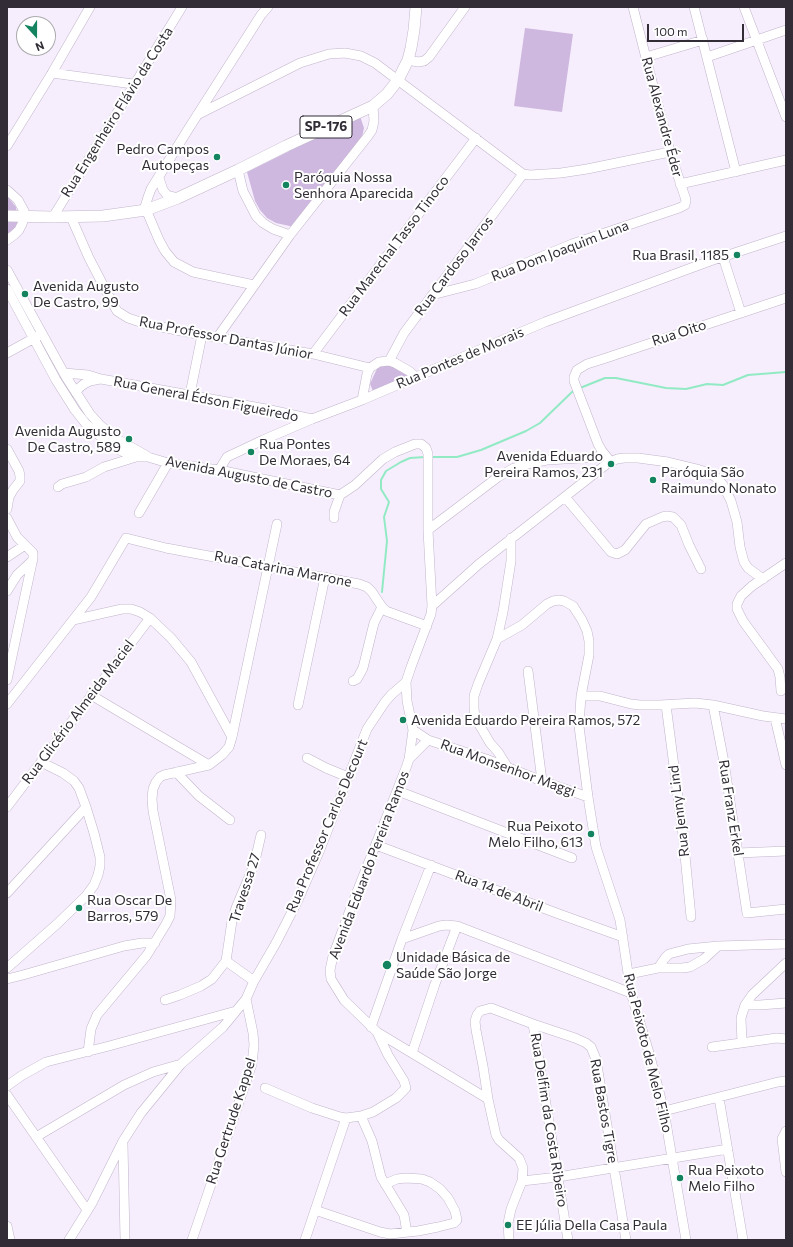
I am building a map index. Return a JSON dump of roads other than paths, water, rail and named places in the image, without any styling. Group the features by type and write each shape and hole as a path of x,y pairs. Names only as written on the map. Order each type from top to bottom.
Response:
{"main road":[{"name":"SP-176","path":"7,216 103,216 146,210 178,198 373,106 387,94 398,80 408,60 414,30 416,7"}],"street":[{"path":"7,146 52,73 90,7"},
{"name":"Rua Engenheiro Flávio da Costa","path":"53,217 133,84 182,7"},
{"path":"254,285 193,272 174,262 165,251 159,240 146,210 146,202 197,116 261,15 268,7"},
{"path":"408,60 418,62 424,61 429,57 465,7"},
{"name":"Rua Alexandre Éder","path":"633,7 670,152 686,203"},
{"path":"694,7 736,172"},
{"path":"744,7 786,117"},
{"path":"707,57 786,30"},
{"path":"646,57 703,40"},
{"path":"197,116 300,63 329,54 345,53 361,56 376,63 523,174 530,176 561,173 670,152"},
{"path":"52,73 133,84"},
{"path":"217,338 290,235 368,136 372,130 374,121 373,106"},
{"path":"362,111 368,119 372,130"},
{"name":"Rua Marechal Tasso Tinoco","path":"312,354 476,138"},
{"path":"680,184 786,160"},
{"path":"238,170 243,191 256,216 263,223 274,230 290,235"},
{"name":"Rua Cardoso Jarros","path":"389,361 404,332 523,174"},
{"path":"159,178 163,190 167,195 178,198"},
{"path":"7,190 18,200 25,216 19,230 7,240"},
{"name":"Rua Dom Joaquim Luna","path":"432,295 475,284 572,244 679,208 684,206 686,203"},
{"name":"Rua Professor Dantas Júnior","path":"71,217 89,258 113,304 123,316 134,321 217,338 312,354 370,368"},
{"name":"Rua Pontes de Morais","path":"219,470 227,457 263,440 362,400 545,322 710,261 786,236"},
{"path":"722,257 741,313"},
{"name":"Avenida Augusto de Castro","path":"7,271 76,394 90,414 117,440 148,457 168,463 219,470 340,494 356,485 383,459 395,452 415,444 421,444 427,449 428,530"},
{"name":"Avenida Augusto de Castro","path":"7,289 56,380 86,424 113,446 128,454 136,457 148,457"},
{"name":"Rua Oito","path":"608,459 598,444 577,388 574,376 577,370 587,364 786,298"},
{"path":"7,353 34,339 42,333"},
{"path":"190,394 202,335"},
{"path":"362,400 367,374 370,368 379,362 389,361 400,365 416,377"},
{"name":"Rua General Édson Figueiredo","path":"64,373 88,375 101,379 190,394 312,419"},
{"name":"Rua General Édson Figueiredo","path":"76,394 78,388 84,384 101,379"},
{"path":"7,449 19,471 20,476 20,481 10,489 7,509"},
{"path":"58,487 62,484 86,477 104,467 136,457"},
{"path":"432,606 428,530 498,477 514,468 547,460 598,457 608,459 624,458 653,460 709,473 717,478 726,489 733,506 744,562 748,568 763,579"},
{"path":"432,606 479,564 565,497 608,459"},
{"path":"139,513 168,463"},
{"path":"334,518 334,512 340,494"},
{"path":"565,497 611,552 617,554 625,550 646,524 662,517 673,517 681,525 701,569"},
{"path":"7,518 17,537 33,556 7,680"},
{"path":"88,1052 91,1029 97,1015 130,976 155,943 170,916 171,900 153,811 153,789 160,777 209,765 222,755 229,747 277,524"},
{"name":"Rua Catarina Marrone","path":"73,620 100,583 126,538 166,548 358,584 367,587 386,611 426,626"},
{"path":"508,768 498,752 490,743 475,718 474,696 497,639 509,580 512,555 511,538"},
{"path":"7,557 25,545"},
{"path":"7,591 17,574 33,556"},
{"path":"782,691 778,669 739,614 737,604 741,596 786,563"},
{"path":"298,705 325,577"},
{"name":"Rua Peixoto de Melo Filho","path":"497,639 522,625 547,604 553,601 564,601 569,603 577,611 582,620 589,641 589,655 581,696 579,726 596,847 615,904 623,937 631,993 664,1111 686,1240"},
{"name":"Avenida Eduardo Pereira Ramos","path":"361,1116 367,1115 400,1095 406,1088 406,1085 374,1029 344,1000 331,979 330,970 333,956 398,791 409,759 413,730 406,682 431,614 432,606"},
{"path":"353,681 357,679 363,668 374,622 382,607"},
{"path":"7,704 73,620 122,609 131,609 150,618 172,638 191,662 232,737"},
{"name":"Rua Glicério Almeida Maciel","path":"7,806 150,618"},
{"path":"528,671 542,781"},
{"name":"Rua Professor Carlos Decourt","path":"69,1240 103,1182 123,1141 141,1113 181,1064 223,1027 246,999 254,981 298,900 319,852 362,740 372,719 390,695 406,682"},
{"path":"91,695 209,765"},
{"path":"581,696 600,696 631,704 666,705 695,703 713,705 786,719"},
{"name":"Rua Jenny Lind","path":"666,705 691,917"},
{"name":"Rua Franz Erkel","path":"713,705 724,762 747,912 786,909"},
{"path":"775,718 786,765"},
{"path":"413,730 428,740"},
{"name":"Avenida Eduardo Pereira Ramos","path":"409,759 428,740"},
{"name":"Rua Monsenhor Maggi","path":"428,740 588,796"},
{"path":"486,760 490,743"},
{"path":"307,758 348,777"},
{"path":"22,975 9,963 86,896 94,885 100,866 100,857 79,788 74,781 41,762"},
{"path":"176,772 199,796 230,820"},
{"path":"398,791 572,858"},
{"path":"7,893 86,807"},
{"name":"Travessa 27","path":"226,962 232,921 254,865 261,835"},
{"name":"Rua 14 de Abril","path":"376,845 623,937"},
{"path":"738,853 786,851"},
{"path":"431,865 402,940 374,1029 488,1100 496,1136 515,1154 522,1164 522,1181 511,1209 508,1223 509,1240"},
{"path":"402,940 439,926 457,926 631,993"},
{"path":"412,1053 435,984 457,926"},
{"path":"7,979 124,946 142,943 155,943"},
{"path":"658,968 664,958 688,949 718,946 786,944"},
{"path":"629,974 658,968 690,967 704,959 718,946"},
{"path":"165,1000 201,986 212,979 226,962 254,981"},
{"path":"742,1043 740,1018 745,1005 752,995 786,963"},
{"name":"Rua Gertrude Kappel","path":"192,1240 252,1064 254,1039 246,999"},
{"path":"745,1005 786,1003"},
{"name":"Rua Bastos Tigre","path":"488,1100 475,1021 480,1011 491,1008 575,1038 586,1043 590,1047 596,1059 626,1240"},
{"path":"7,1086 46,1062 88,1052 236,1011"},
{"name":"Rua Delfim da Costa Ribeiro","path":"533,1024 568,1240"},
{"path":"712,1047 777,1038 786,1039"},
{"path":"36,1137 124,1085 153,1072 181,1064"},
{"path":"664,1111 786,1081"},
{"path":"265,1088 340,1118 361,1116 372,1141 379,1173 404,1215 406,1232"},
{"path":"7,1095 87,1210"},
{"path":"719,1098 742,1240"},
{"path":"305,1240 346,1118"},
{"path":"786,1131 782,1139 786,1172"},
{"path":"123,1141 125,1240"},
{"path":"522,1181 728,1149"},
{"path":"315,1210 390,1234 422,1230 454,1223 457,1220 453,1207 448,1198 440,1189 427,1180 406,1178 398,1179 385,1184"},
{"path":"7,1226 10,1240"}],"waterway":[{"path":"580,388 605,378 616,378 666,388 686,389 707,384 723,385 748,375 786,372"},
{"path":"431,457 457,457 481,450 526,431 540,423 574,391"},
{"path":"382,592 387,541 384,517 389,502 381,489 381,480 386,471 401,462 410,458 425,457"}],"place":[{"name":"Pedro Campos Autopeças","path":"217,157"},
{"name":"Paróquia Nossa Senhora Aparecida","path":"286,185"},
{"name":"Rua Brasil, 1185","path":"737,255"},
{"name":"Avenida Augusto De Castro, 99","path":"25,294"},
{"name":"Avenida Augusto De Castro, 589","path":"129,439"},
{"name":"Rua Pontes De Moraes, 64","path":"251,452"},
{"name":"Avenida Eduardo Pereira Ramos, 231","path":"611,464"},
{"name":"Paróquia São Raimundo Nonato","path":"653,480"},
{"name":"Avenida Eduardo Pereira Ramos, 572","path":"403,720"},
{"name":"Rua Peixoto Melo Filho, 613","path":"591,834"},
{"name":"Rua Oscar De Barros, 579","path":"79,908"},
{"name":"Unidade Básica de Saúde São Jorge","path":"387,965"},
{"name":"Rua Peixoto Melo Filho","path":"680,1178"},
{"name":"EE Júlia Della Casa Paula","path":"508,1225"}]}
